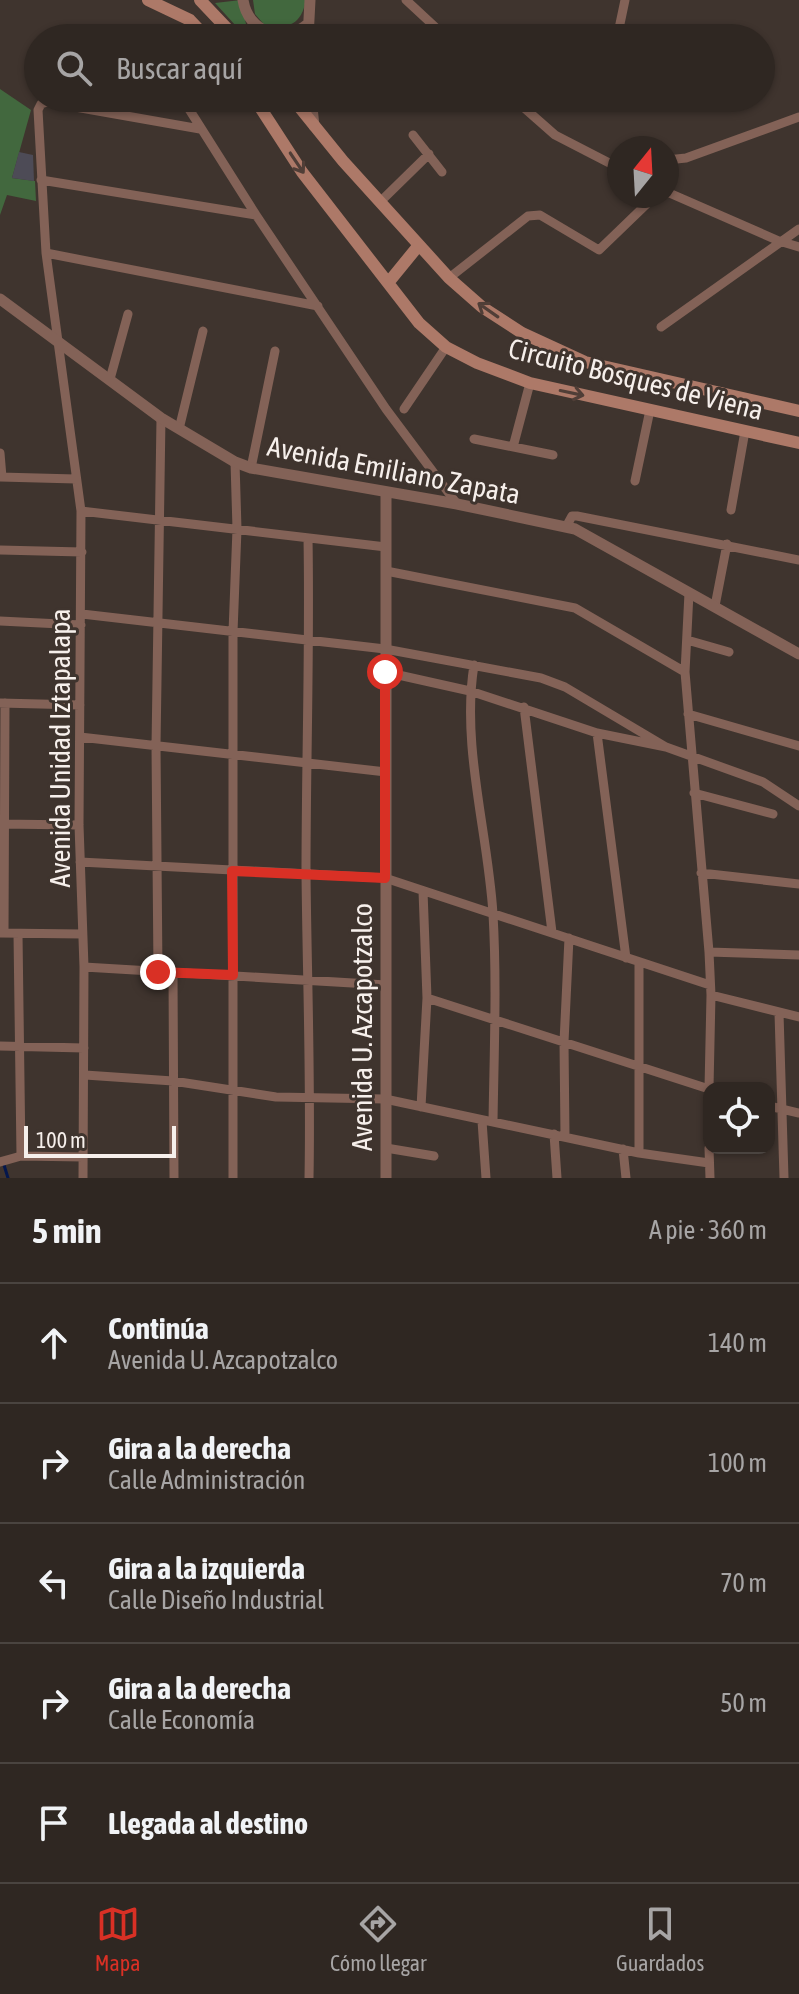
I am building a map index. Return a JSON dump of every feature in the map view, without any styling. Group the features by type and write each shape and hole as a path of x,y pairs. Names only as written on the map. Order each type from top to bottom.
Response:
{"main road":[{"path":"148,0 194,24"},
{"path":"200,0 223,24"},
{"name":"Circuito Bosques de Viena","path":"263,112 302,172 419,323 446,347 477,363 530,383 799,443"},
{"name":"Circuito Bosques de Viena","path":"303,112 449,278 482,307 522,333 585,362 799,411"},
{"path":"388,283 419,245"}],"street":[{"path":"243,0 247,16 256,24"},
{"path":"308,24 310,0"},
{"path":"406,0 432,24"},
{"path":"620,24 625,0"},
{"name":"Avenida Unidad Iztapalapa","path":"38,112 46,253 81,511 79,825 84,967 83,1178"},
{"name":"Avenida Unidad Iztapalapa","path":"104,112 200,129"},
{"path":"190,112 386,409 457,504"},
{"path":"312,112 314,126"},
{"path":"529,112 555,135 607,161"},
{"path":"679,159 799,117"},
{"path":"413,135 442,172"},
{"path":"380,202 429,154"},
{"path":"41,180 256,215"},
{"path":"679,197 799,247"},
{"path":"449,278 534,213 599,250 643,208"},
{"path":"661,327 799,229"},
{"path":"46,253 318,306"},
{"name":"Avenida Emiliano Zapata","path":"0,299 161,418 235,462 251,468 457,504 575,529 798,651"},
{"path":"110,379 128,314"},
{"path":"179,429 203,331"},
{"path":"404,409 446,347"},
{"path":"251,468 275,351"},
{"path":"513,447 530,383"},
{"path":"635,481 650,410"},
{"path":"158,972 156,746 161,418"},
{"path":"731,510 745,431"},
{"path":"474,439 553,455"},
{"path":"0,453 1,477 76,479"},
{"path":"233,1178 235,462"},
{"name":"Avenida U. Azcapotzalco","path":"386,492 386,1178"},
{"path":"81,511 386,547"},
{"path":"566,527 572,516 577,516 799,560"},
{"path":"308,538 310,641 306,875 311,1098 309,1178"},
{"path":"715,606 727,544"},
{"path":"0,550 82,552"},
{"path":"386,571 575,608 685,672"},
{"path":"689,593 685,672 709,952 709,1082"},
{"path":"0,621 82,619 158,623 385,649 474,665 553,681 666,747"},
{"path":"687,640 729,652"},
{"path":"474,665 470,691 493,913 495,1020 486,1178"},
{"path":"385,672 470,691 597,733 666,747 763,782 799,806"},
{"path":"80,705 3,703 2,933 82,934"},
{"path":"524,707 552,932"},
{"path":"688,714 799,746"},
{"path":"597,733 626,958"},
{"path":"80,737 386,772"},
{"path":"694,793 773,814"},
{"path":"2,824 79,825"},
{"path":"80,862 385,878 552,932 710,990 799,1017"},
{"path":"701,873 799,884"},
{"path":"421,1107 427,998 423,891"},
{"path":"18,934 21,1156"},
{"path":"557,1178 569,938"},
{"path":"709,952 799,955"},
{"path":"639,963 639,1153"},
{"path":"84,967 386,985"},
{"path":"173,972 174,1178"},
{"path":"427,998 703,1087"},
{"path":"779,1013 784,1178"},
{"path":"0,1046 84,1048"},
{"path":"85,1075 173,1081 276,1097 385,1099 639,1153 709,1163"},
{"path":"775,1108 799,1113"},
{"path":"386,1148 434,1156"},
{"path":"623,1149 626,1178"},
{"path":"709,1154 710,1178"},
{"path":"2,1162 21,1156 83,1157"}],"green space":[{"path":"241,0 246,24 234,24 215,3"},
{"path":"253,0 306,0 298,20 290,24 264,24 255,14"},
{"path":"0,89 24,105 24,112 30,112 12,178 35,181 36,201 7,195 0,215"}],"building":[{"path":"19,152 33,155 34,181 12,178"}],"waterway":[{"path":"4,1165 8,1178"}],"route":[{"path":"158,972 233,975 232,871 385,878 385,672"}]}
